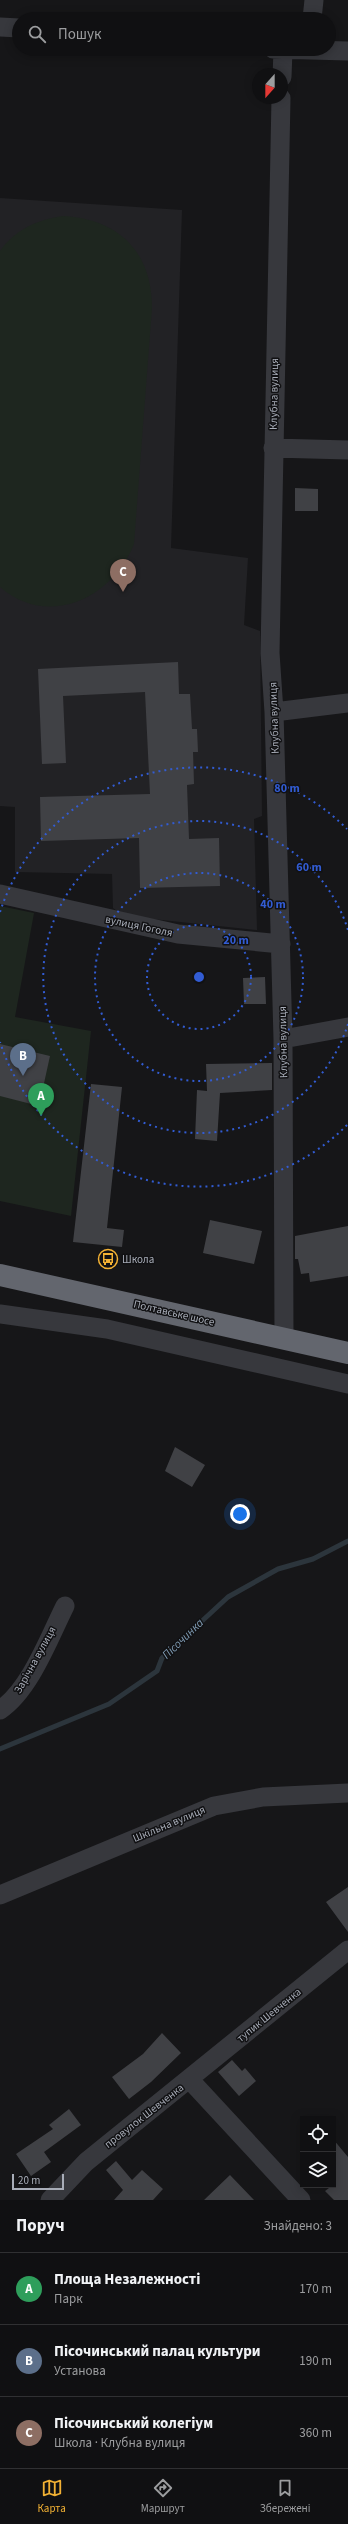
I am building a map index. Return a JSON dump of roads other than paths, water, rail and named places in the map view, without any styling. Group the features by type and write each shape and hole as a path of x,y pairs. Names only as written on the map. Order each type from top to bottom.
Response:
{"highway":[{"name":"Полтавське шосе","path":"0,1275 348,1353"}],"street":[{"path":"313,12 314,0"},
{"path":"0,27 12,28"},
{"path":"336,50 348,51"},
{"path":"279,56 281,68"},
{"name":"Клубна вулиця","path":"282,104 273,448 270,652 274,712 283,1039 284,1338"},
{"path":"273,448 348,450"},
{"path":"274,712 348,703"},
{"name":"вулиця Гоголя","path":"0,894 178,934 281,944"},
{"path":"283,1039 348,1027"},
{"path":"0,1314 107,1329 348,1384"},
{"name":"Зарічна вулиця","path":"0,1710 9,1704 23,1688 65,1606"},
{"name":"Шкільна вулиця","path":"0,1895 214,1806 264,1797 348,1793"},
{"name":"тупик Шевченка","path":"190,2080 348,1950"},
{"name":"провулок Шевченка","path":"50,2200 86,2162 190,2080 301,2200"}],"waterway":[{"name":"Пісочинка","path":"0,1749 109,1704 157,1671 162,1658 228,1597 278,1569 313,1559 348,1541"}],"place":[{"name":"Пісочинський колегіум","path":"123,592"},
{"name":"Пісочинський палац культури","path":"23,1076"},
{"name":"Площа Незалежності","path":"41,1116"},
{"name":"Школа","path":"108,1259"}]}
